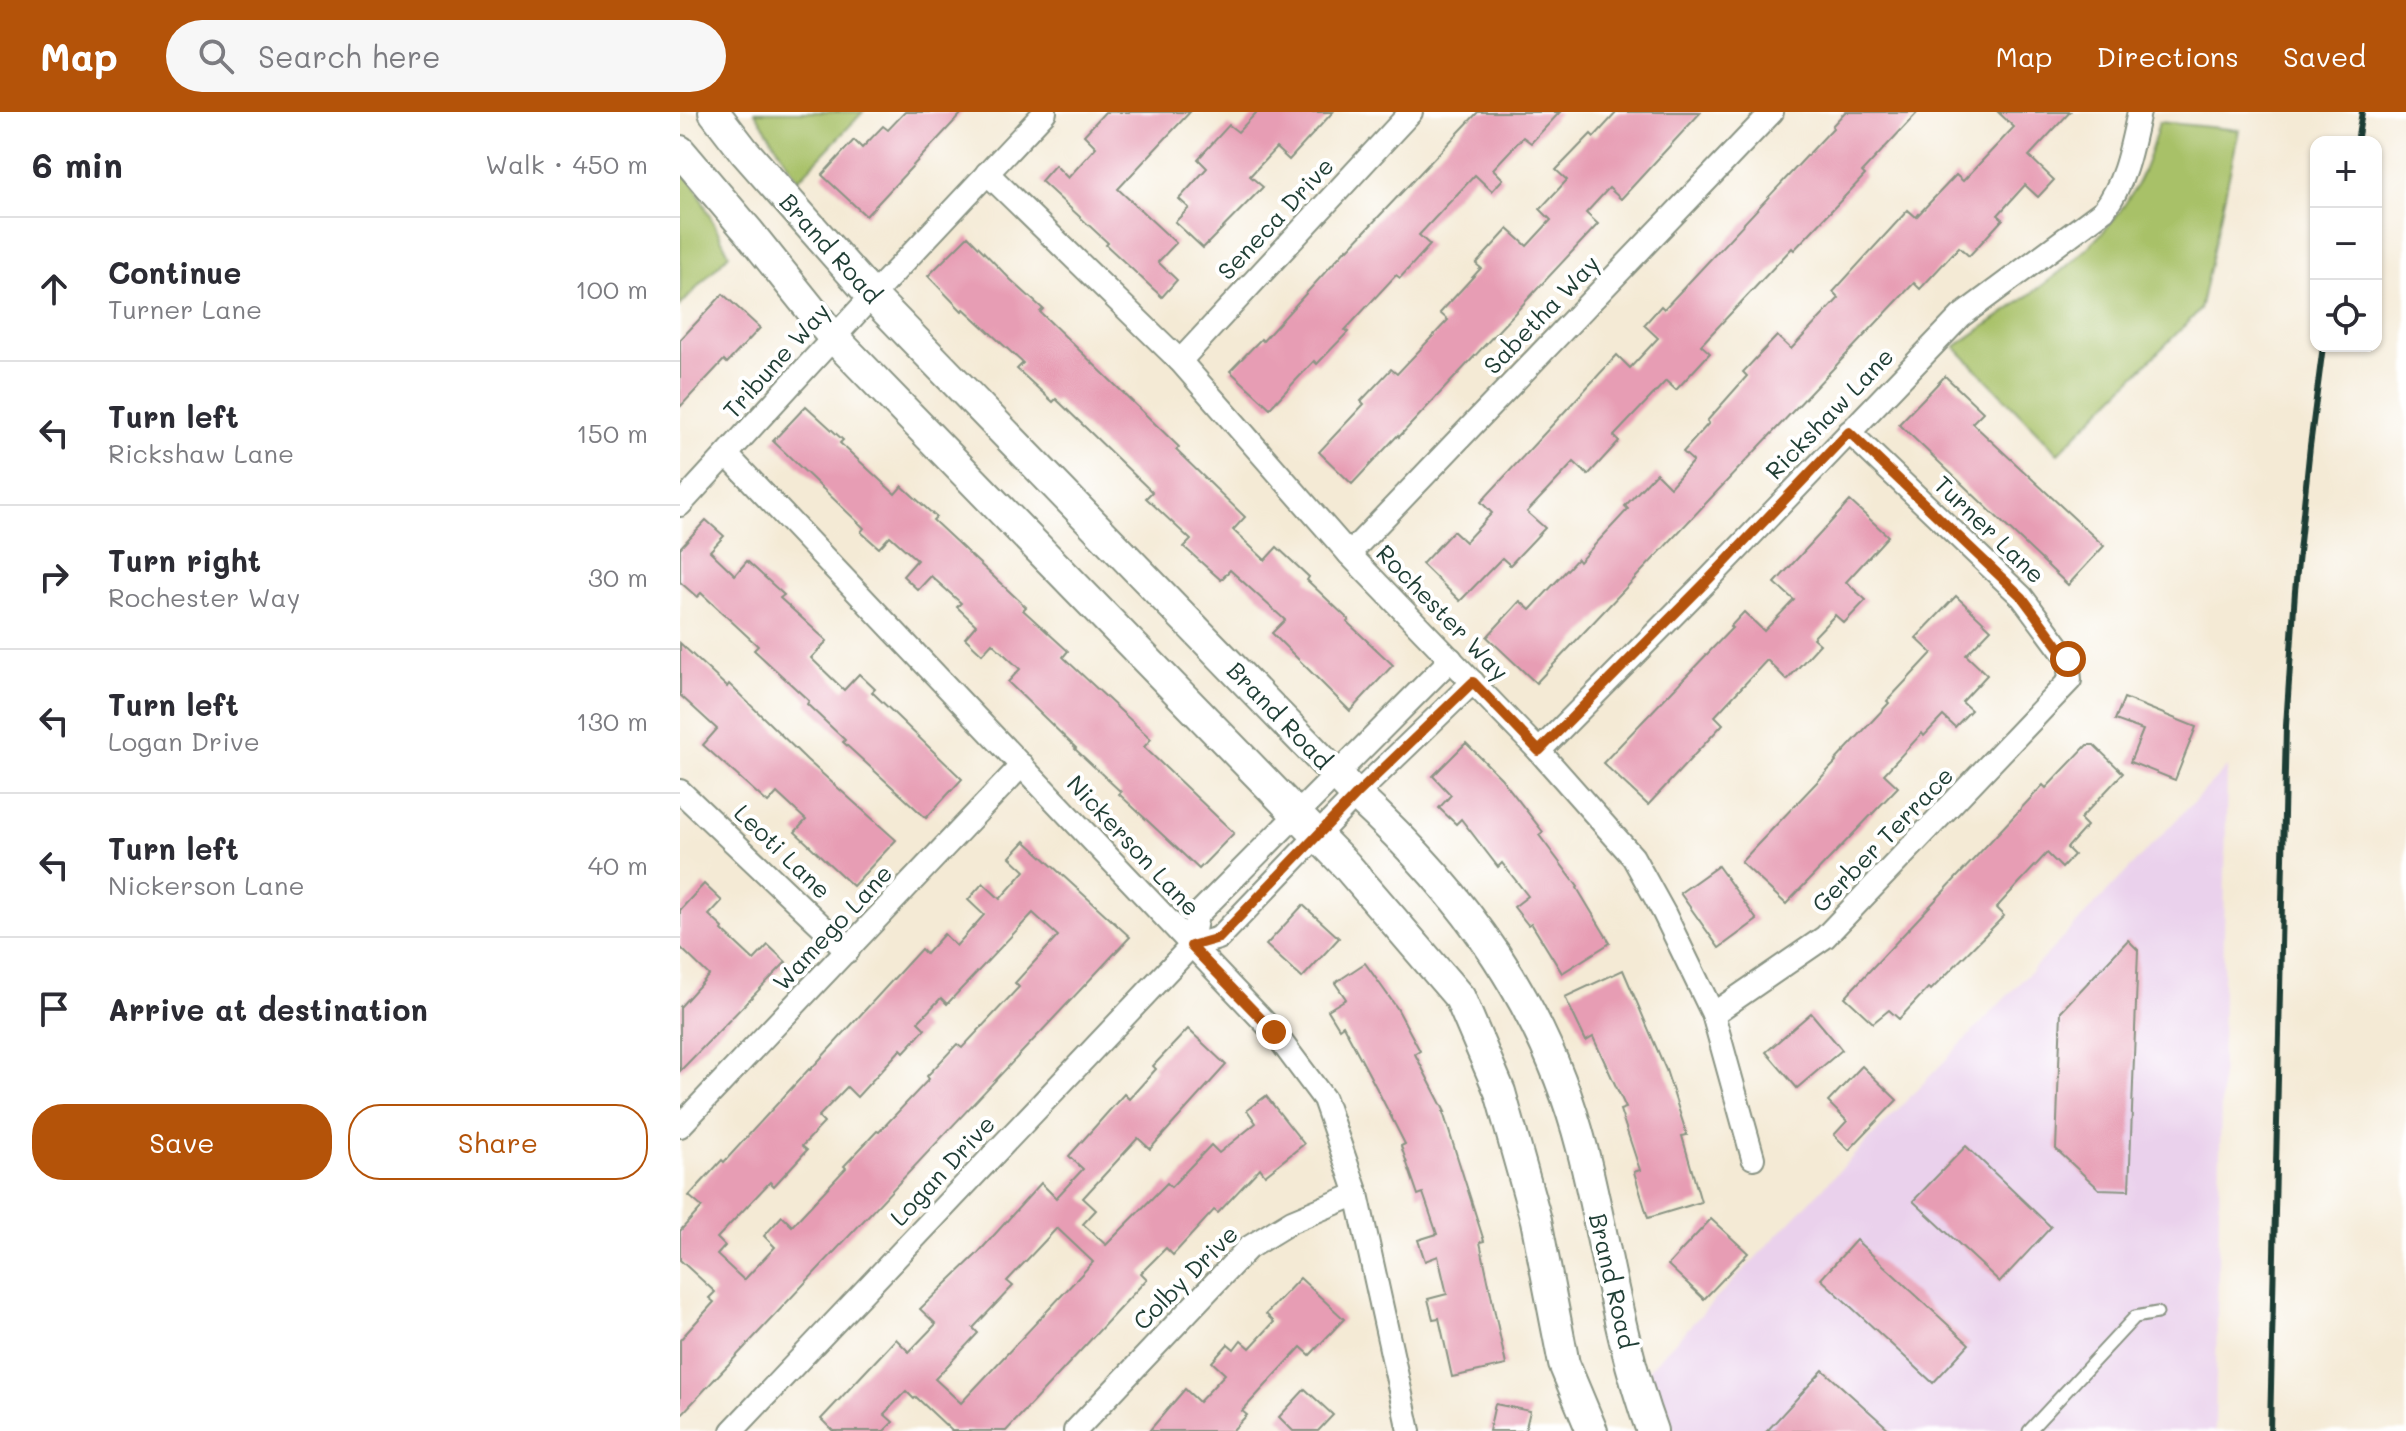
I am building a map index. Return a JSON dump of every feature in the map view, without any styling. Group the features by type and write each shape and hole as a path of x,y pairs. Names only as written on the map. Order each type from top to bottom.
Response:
{"main road":[{"name":"Brand Road","path":"714,112 744,151 872,296 1346,785 1396,831 1479,929 1518,988 1555,1064 1582,1147 1622,1333 1652,1431"},
{"name":"Brand Road","path":"680,151 833,337 1346,865 1460,998 1500,1092 1536,1220 1564,1364 1592,1431"}],"street":[{"name":"Tribune Way","path":"680,505 1045,112"},
{"name":"Seneca Drive","path":"1180,361 1411,112"},
{"name":"Sabetha Way","path":"1349,554 1772,112"},
{"name":"Rickshaw Lane","path":"1539,751 1961,316 2104,210 2116,194 2124,172 2139,112"},
{"name":"Rochester Way","path":"987,173 1180,361 1349,554 1539,751 1633,857 1713,1014 1753,1158"},
{"name":"Turner Lane","path":"1849,432 2022,597 2068,659 2070,680"},
{"name":"Nickerson Lane","path":"727,455 1274,1032 1324,1099 1357,1194 1409,1431"},
{"name":"Logan Drive","path":"732,1431 1191,946 1219,938 1307,825 1346,785 1451,659"},
{"name":"Gerber Terrace","path":"1713,1014 1825,937 2070,680"},
{"name":"Logan Drive","path":"1346,785 1473,682"},
{"name":"Wamego Lane","path":"680,1125 1022,765"},
{"name":"Leoti Lane","path":"680,791 848,951"},
{"name":"Logan Drive","path":"1191,946 1197,915 1307,825"},
{"name":"Colby Drive","path":"1075,1431 1248,1248 1292,1221 1357,1194"}],"lane":[{"path":"2029,1431 2135,1317 2157,1313"}],"shaded area":[{"path":"2227,767 2215,1431 1668,1431 1642,1376"}],"green space":[{"path":"755,112 863,112 798,180"},
{"path":"2159,122 2239,130 2200,310 2058,453 1955,347 2026,298 2095,240 2135,188 2148,160"},
{"path":"680,170 694,184 729,254 680,306"}],"building":[{"path":"905,112 963,112 866,216 822,175 854,140 862,148 883,126 888,130"},
{"path":"1105,112 1190,112 1118,189 1176,243 1158,262 1177,280 1162,297 1041,181 1055,165 1068,178 1096,147 1084,135"},
{"path":"1257,112 1333,112 1289,160 1276,148 1250,176 1263,187 1203,248 1175,222 1189,208 1179,199 1207,168 1198,159 1229,125 1238,132"},
{"path":"1478,112 1560,112 1531,143 1523,137 1493,169 1503,179 1492,191 1475,175 1419,235 1430,245 1400,278 1396,275 1345,330 1348,332 1317,364 1314,361 1270,408 1230,371 1261,339 1263,341 1347,248"},
{"path":"1617,112 1701,112 1621,199 1609,188 1586,213 1598,224 1352,484 1319,452 1364,404 1361,401 1391,369 1397,374 1448,320 1440,313 1481,268 1476,264 1508,229 1527,246 1551,220 1540,209 1567,180 1556,170"},
{"path":"1845,112 1918,112 1862,172 1865,175 1701,345 1710,353 1676,390 1666,381 1614,436 1619,441 1588,475 1574,462 1527,512 1545,528 1510,565 1502,558 1460,601 1422,564 1453,531 1465,542 1492,513 1481,502 1617,355 1630,368 1658,338 1644,325 1661,306 1664,309"},
{"path":"1998,112 2070,112 2029,156 2054,180 2038,197 2025,185 1998,215 2003,219 1969,256 1959,247 1920,289 1914,283 1536,683 1487,637 1520,601 1530,610 1628,509 1625,506 1656,473 1670,487 1693,461 1683,452 1747,376 1743,372 1777,336 1791,349 1839,298 1833,292 1908,210 1916,217 1956,175 1963,181 2014,127"},
{"path":"968,236 1245,517 1233,530 1265,560 1277,547 1309,577 1307,580 1349,620 1347,622 1393,665 1350,711 1272,633 1285,620 1230,570 1221,580 1184,547 1191,540 1146,498 1152,492 1056,399 1053,402 1017,369 1023,363 964,309 962,311 928,276"},
{"path":"723,294 760,328 727,363 724,360 680,407 680,340"},
{"path":"1945,376 1983,412 1972,423 2104,546 2068,585 1899,424"},
{"path":"806,406 843,440 840,443 895,494 902,486 936,517 933,520 1068,651 1063,657 1151,739 1144,747 1234,833 1199,869 1008,682 1020,669 992,643 982,654 965,638 976,625 957,607 961,603 931,576 918,590 903,576 917,560 890,536 879,548 861,532 864,528 773,441"},
{"path":"1850,501 1888,536 1846,582 1866,600 1844,623 1835,615 1813,638 1820,644 1787,680 1767,660 1715,716 1723,724 1648,805 1603,763 1744,612 1764,631 1794,600 1775,583"},
{"path":"706,520 724,536 710,551 735,575 747,561 784,595 780,598 827,641 811,658 844,690 859,674 875,689 872,692 962,779 926,818 843,742 845,740 807,704 809,701 754,650 758,646 701,593 697,597 680,582 680,548"},
{"path":"1956,596 1991,629 1966,655 1987,675 1962,702 1971,710 1955,727 1943,716 1924,736 1922,733 1884,774 1898,787 1786,904 1741,862 1836,762 1932,653 1916,638"},
{"path":"680,643 727,687 729,684 896,840 853,886 795,832 806,820 777,793 768,803 703,745 717,729 680,695"},
{"path":"2124,698 2196,727 2175,780 2130,762 2143,730 2115,720"},
{"path":"1466,743 1501,778 1543,832 1539,835 1578,887 1610,943 1562,973 1531,923 1528,925 1514,907 1528,896 1502,863 1498,867 1461,819 1456,824 1439,808 1451,795 1433,776"},
{"path":"2087,745 2094,745 2123,773 2080,819 2087,826 2067,848 2074,855 2062,868 2047,853 1996,908 2004,916 1931,990 1928,988 1899,1019 1889,1010 1873,1023 1845,997 2043,785 2046,788"},
{"path":"1025,841 1130,937 680,1416 680,1340 714,1302 709,1298 715,1292 680,1260 680,1231 702,1207 689,1196 921,949 926,954 944,934 956,946 984,915 968,900 983,883 1000,899 1025,871 1010,857","holes":["1033,913 1058,936 1015,983 1019,987 962,1048 957,1044 927,1076 929,1079 844,1166 846,1168 792,1226 782,1216 764,1236 775,1247 744,1280 717,1255 725,1246 717,1238 770,1182 774,1186 807,1150 802,1146 824,1123 818,1117 847,1087 857,1097 901,1049 904,1052 925,1029 918,1022 941,998 947,1004"]},
{"path":"1718,866 1757,920 1719,948 1680,893"},
{"path":"704,884 722,901 709,915 722,930 754,960 768,945 786,962 680,1071 680,1007 709,975 680,947 680,910"},
{"path":"1303,905 1339,938 1302,978 1266,945"},
{"path":"2128,940 2138,950 2129,1190 2099,1189 2056,1149 2061,1011"},
{"path":"1365,963 1397,1008 1420,1051 1415,1054 1445,1112 1484,1241 1480,1242 1506,1365 1452,1377 1439,1318 1433,1319 1428,1299 1447,1294 1438,1256 1425,1261 1418,1240 1437,1234 1423,1193 1418,1195 1401,1146 1405,1144 1343,1025 1339,1028 1328,1010 1346,999 1335,983"},
{"path":"1623,970 1666,1070 1687,1135 1682,1136 1701,1202 1648,1218 1634,1172 1640,1170 1620,1110 1626,1108 1593,1037 1586,1041 1565,997"},
{"path":"1811,1013 1842,1050 1797,1088 1766,1052"},
{"path":"1188,1029 1226,1065 1150,1149 1138,1138 1083,1198 1096,1210 1083,1224 1106,1245 1167,1183 1171,1187 1211,1145 1219,1153 1256,1123 1247,1110 1266,1096 1304,1144 1265,1175 1260,1168 1218,1213 1214,1210 1173,1255 1166,1248 1141,1273 1147,1279 1006,1431 952,1431 906,1391 884,1414 893,1422 884,1431 833,1431 821,1419 896,1339 909,1352 936,1324 920,1309 978,1253 1041,1183 1056,1198 1083,1169 1069,1156 1124,1094 1129,1099 1156,1069 1153,1066","holes":["1057,1228 1093,1262 961,1403 935,1379 978,1333 973,1328 1013,1286 1007,1281"]},
{"path":"1862,1066 1897,1100 1849,1150 1834,1135 1847,1121 1828,1102"},
{"path":"1966,1146 2051,1227 2000,1282 1913,1201"},
{"path":"1711,1219 1748,1253 1704,1299 1668,1265"},
{"path":"1856,1240 1969,1344 1933,1383 1821,1279"},
{"path":"1300,1278 1344,1319 1310,1355 1301,1347 1242,1411 1247,1415 1232,1431 1149,1431 1185,1389 1199,1402 1225,1374 1212,1362 1228,1344 1234,1349 1241,1340 1250,1348 1274,1322 1266,1314"},
{"path":"1823,1370 1891,1431 1767,1431"},
{"path":"1305,1389 1333,1415 1318,1431 1293,1431 1279,1417"},
{"path":"1495,1404 1530,1411 1525,1431 1489,1431"}],"railway":[{"path":"2358,136 2362,112"},
{"path":"2270,1431 2286,726 2295,591 2322,352"}],"route":[{"path":"1274,1032 1191,946 1219,938 1356,795 1473,682 1539,751 1849,432 2022,597 2068,659"}]}
